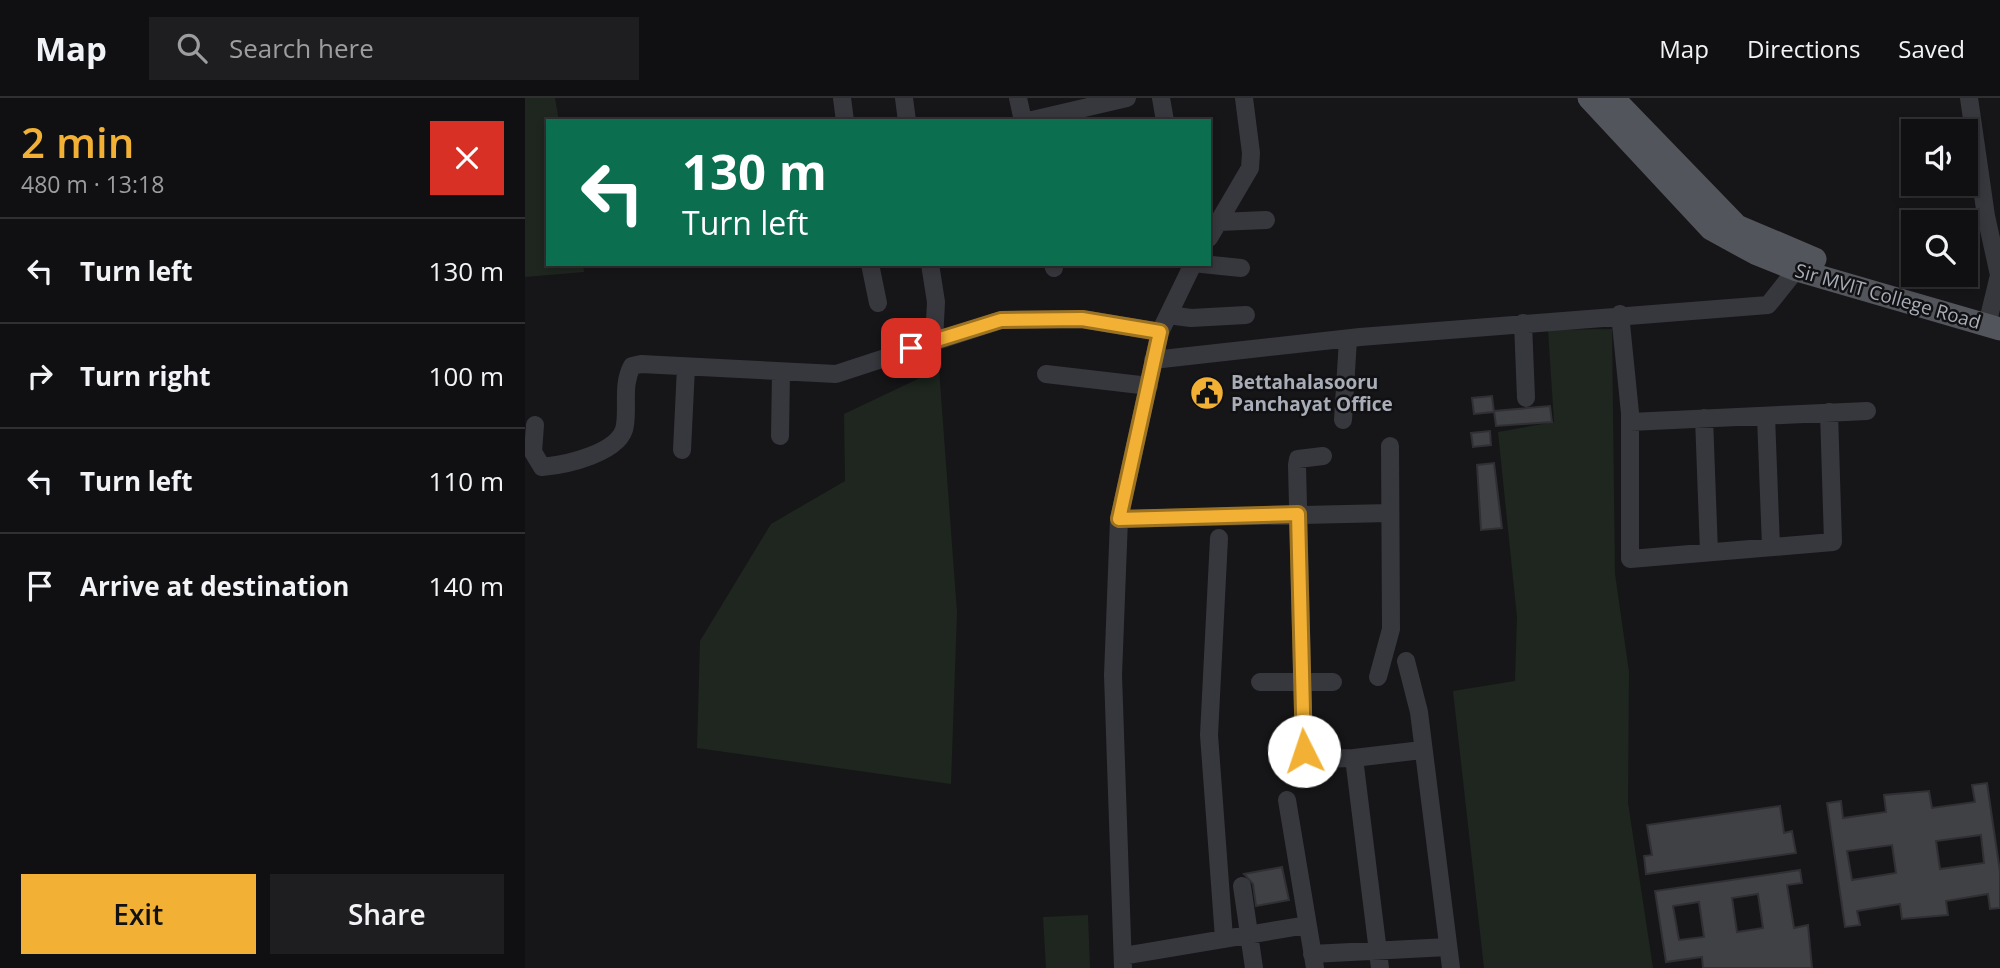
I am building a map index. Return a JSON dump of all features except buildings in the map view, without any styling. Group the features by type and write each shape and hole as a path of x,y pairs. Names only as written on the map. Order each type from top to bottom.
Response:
{"main road":[{"name":"Sir MVIT College Road","path":"1589,98 1711,229 1755,253 1802,263 1994,319"},
{"name":"Sir MVIT College Road","path":"1613,98 1737,226 1802,263"}],"street":[{"path":"842,98 845,119"},
{"path":"904,98 907,119"},
{"path":"1018,98 1024,119"},
{"path":"1034,119 1128,98"},
{"path":"1161,98 1165,119"},
{"path":"1211,235 1250,168 1251,153 1244,98"},
{"path":"1969,98 1986,216 1999,275 1994,319"},
{"path":"1219,222 1266,219"},
{"path":"1153,360 1620,314 1767,305 1802,263"},
{"path":"1211,265 1241,268"},
{"path":"870,266 878,303"},
{"path":"930,266 936,302 934,341"},
{"path":"1192,266 1160,332 1119,519 1113,675 1123,962 1224,938 1307,925"},
{"path":"1620,314 1630,422 1630,559 1833,542 1829,412"},
{"path":"1168,315 1191,318 1246,315"},
{"path":"535,425 533,452 542,467 574,463 621,438 625,429 626,378 632,366 641,364 836,374 1001,320 1082,319 1160,332"},
{"path":"1523,323 1526,398"},
{"path":"1343,420 1347,339"},
{"path":"683,450 686,367"},
{"path":"780,436 781,372"},
{"path":"1046,374 1149,386"},
{"path":"1630,422 1867,411"},
{"path":"1766,415 1771,547"},
{"path":"1704,418 1709,552"},
{"path":"1378,677 1391,629 1390,446"},
{"path":"1323,456 1298,459 1304,751 1307,756 1354,758 1422,750"},
{"path":"1119,519 1389,513"},
{"path":"1219,538 1209,735 1224,938"},
{"path":"1406,661 1419,712 1451,968"},
{"path":"1260,682 1333,682"},
{"path":"1354,758 1379,959"},
{"path":"1287,800 1314,961 1379,959 1448,947"},
{"path":"1242,886 1254,968"}],"shaded area":[{"path":"525,98 555,98 559,119 546,119 546,266 583,266 584,272 525,277"},
{"path":"1612,329 1615,574 1629,672 1628,803 1653,968 1484,968 1453,691 1515,681 1517,617 1498,432 1554,422 1548,330"},
{"path":"939,369 957,612 951,784 697,748 700,641 771,524 845,481 844,414"},
{"path":"1088,915 1090,968 1046,968 1043,917"}],"place":[{"name":"Bettahalasooru Panchayat Office","path":"1207,393"}],"route":[{"path":"911,348 1001,320 1082,319 1160,332 1119,519 1298,514 1304,751"}]}
